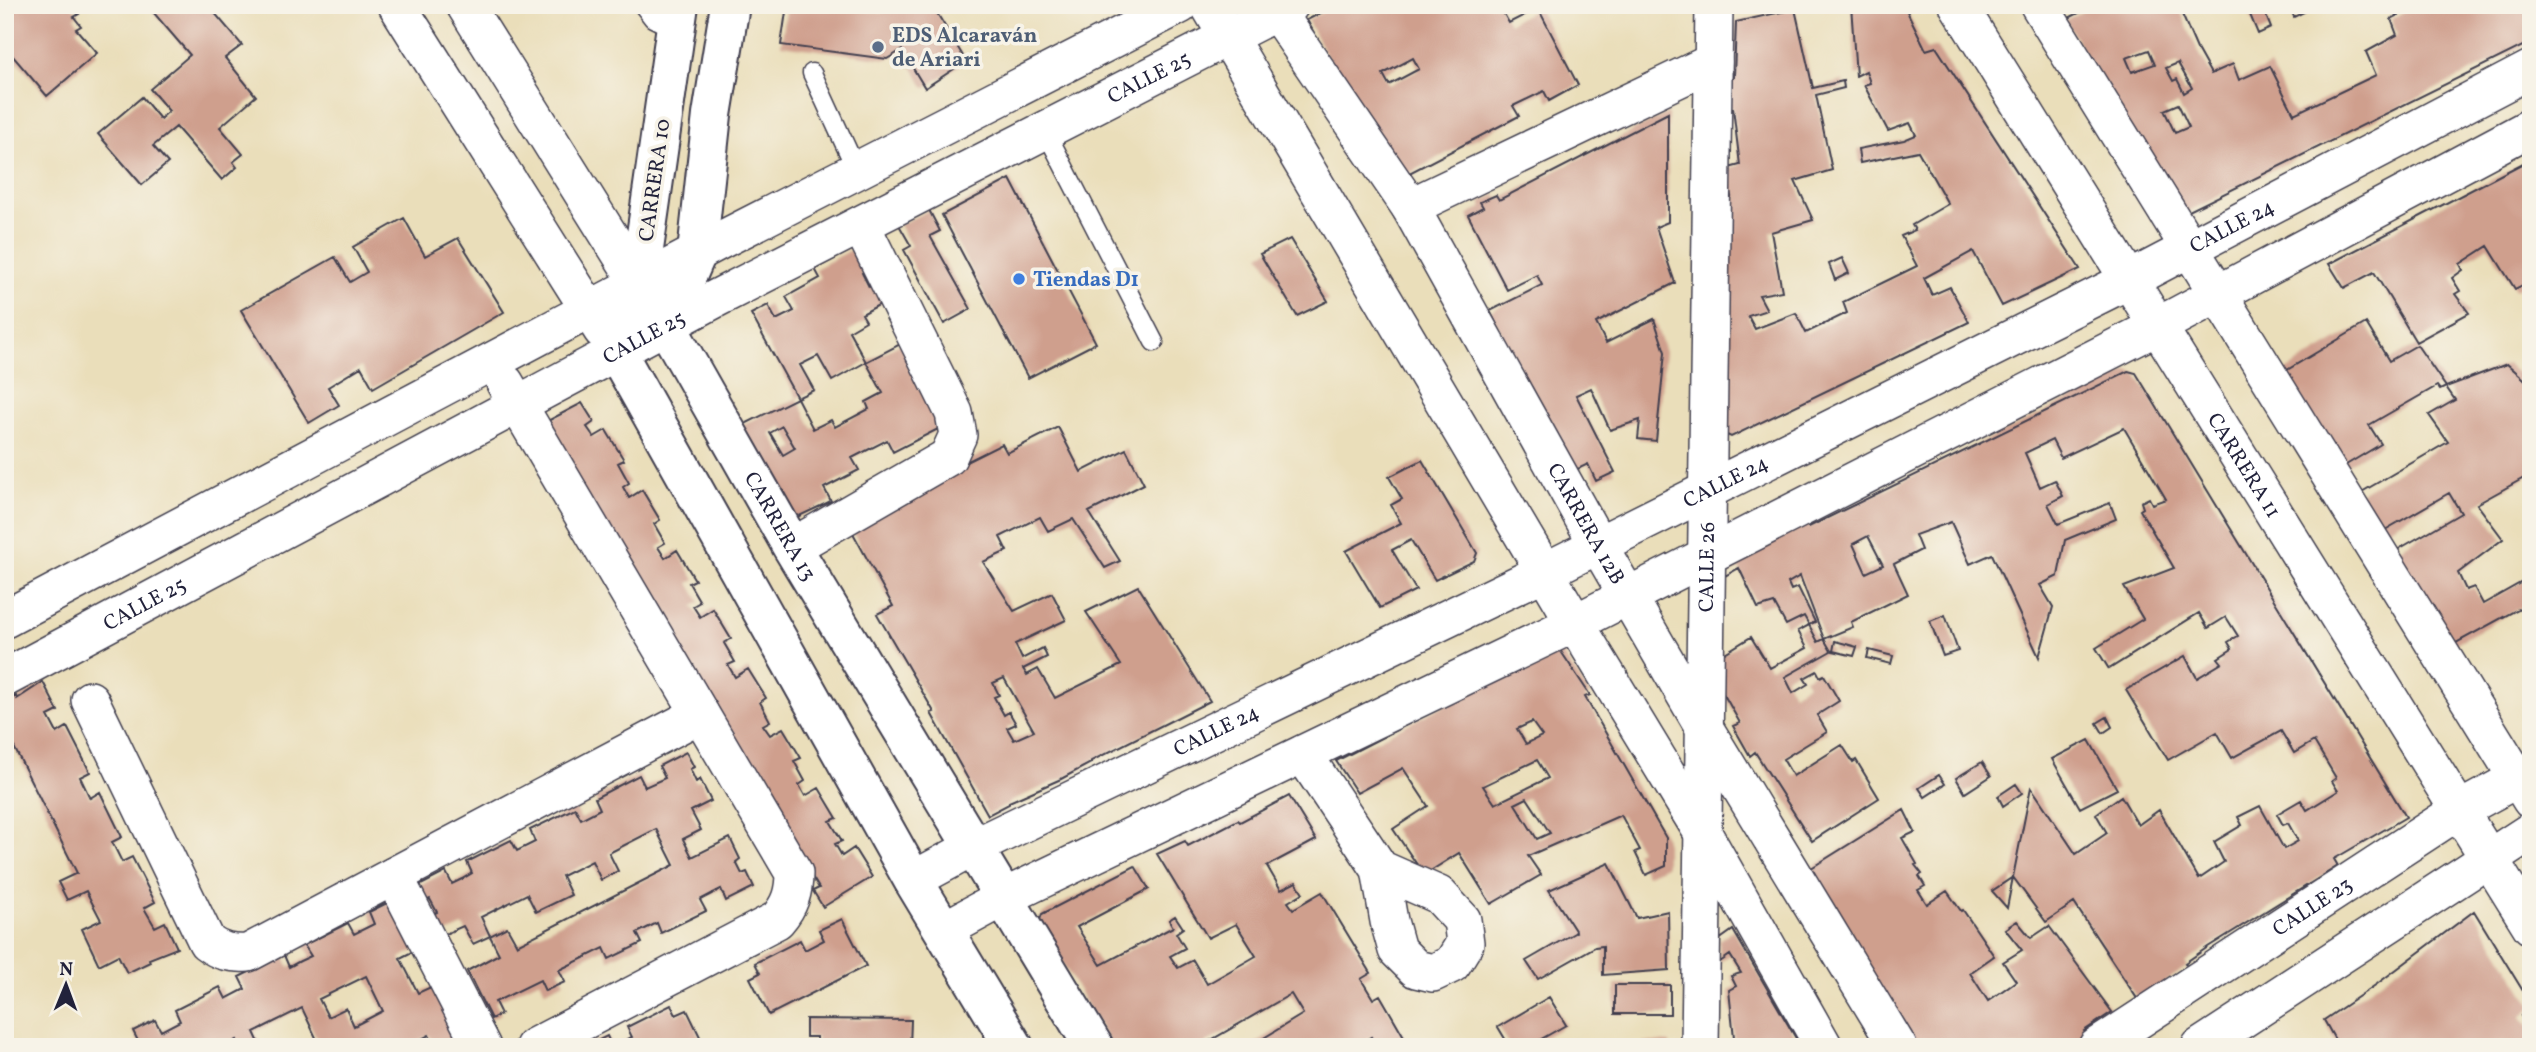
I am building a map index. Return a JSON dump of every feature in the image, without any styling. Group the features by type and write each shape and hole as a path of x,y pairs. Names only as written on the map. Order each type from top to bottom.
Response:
{"main road":[{"path":"666,325 697,253 712,115 730,5"},
{"name":"CARRERA 10","path":"616,351 639,284 677,17"},
{"name":"CARRERA 13","path":"666,325 792,547 1094,1047"},
{"path":"616,351 913,880 1014,1047"}],"street":[{"path":"397,5 616,351"},
{"name":"CARRERA 13","path":"464,5 666,325"},
{"path":"5,619 697,253 1180,5"},
{"path":"1209,5 1544,572 1704,835 1824,1047"},
{"name":"CALLE 26","path":"1700,1047 1714,5"},
{"name":"CARRERA 11","path":"1958,5 2531,926"},
{"path":"2039,5 2217,294 2526,783"},
{"name":"CALLE 25","path":"5,678 616,351 1279,8"},
{"name":"CARRERA 12B","path":"1279,8 1410,207 1597,544 1705,729 1898,1047"},
{"path":"1410,207 1713,62"},
{"name":"CALLE 24","path":"913,880 974,847 1544,572 2129,280 2531,68"},
{"path":"944,930 1004,897 1575,623 2158,326 2531,127"},
{"path":"792,547 948,457 958,435 954,413 861,225"},
{"path":"491,362 794,873 790,902 778,920 534,1047"},
{"path":"90,700 207,942 235,954 248,953 699,714"},
{"path":"1303,754 1381,869"},
{"name":"CALLE 23","path":"2097,1047 2458,811 2526,783"},
{"path":"2200,1047 2531,831"},
{"path":"394,876 482,1047"}],"lane":[{"path":"643,5 653,18 677,17"},
{"path":"812,73 857,171"},
{"path":"1045,130 1154,342"}],"building":[{"path":"5,5 71,5 79,14 74,17 81,26 76,29 97,53 47,96 5,47"},
{"path":"147,5 208,5 242,45 225,58 256,96 220,127 243,154 233,162 237,167 222,180 176,127 153,146 168,163 142,185 98,134 142,97 160,119 169,111 150,89 190,55"},
{"name":"EDS Alcaraván de Ariari","path":"787,5 825,5 881,13 893,5 932,5 966,61 925,88 902,50 887,59 781,45"},
{"path":"1336,5 1499,5 1509,23 1538,8 1578,85 1549,101 1544,91 1513,106 1519,116 1394,181 1307,20","holes":["1413,58 1419,69 1389,85 1383,74"]},
{"path":"1851,5 1904,5 1926,50 1936,47 2080,269 2002,306 1973,251 1924,278 1932,295 1950,287 1969,322 1731,437 1721,432 1728,196 1731,196 1725,169 1740,165 1733,108 1729,108 1730,77 1734,77 1736,22 1795,9 1813,88 1843,81 1844,88 1816,95 1832,170 1795,181 1813,220 1771,232 1782,291 1759,295 1767,310 1748,316 1755,329 1796,313 1806,333 1847,313 1843,302 1917,266 1901,236 1915,230 1912,225 1948,204 1918,151 1860,163 1858,149 1916,135 1910,123 1888,131 1864,85 1870,83 1866,71 1856,76"},
{"path":"2094,5 2178,5 2211,74 2233,64 2239,80 2270,66 2294,114 2376,75 2366,52 2397,35 2391,19 2418,5 2531,5 2531,42 2181,215 2065,20","holes":["2149,50 2155,64 2132,72 2126,58","2178,63 2192,88 2184,93 2177,79 2173,81 2166,68","2178,104 2189,127 2175,133 2164,110"]},
{"path":"2246,5 2275,5 2264,11 2271,28 2258,34"},
{"path":"2289,5 2311,5 2312,8 2294,17"},
{"path":"1668,113 1668,222 1656,227 1675,283 1596,323 1606,343 1654,319 1665,352 1656,441 1638,439 1640,420 1610,430 1591,388 1576,395 1615,472 1596,481 1588,464 1565,475 1516,362 1490,311 1542,285 1537,275 1507,290 1468,215 1483,207 1480,202 1496,195 1499,200"},
{"path":"2531,159 2531,255 2528,256 2531,260 2531,281 2515,289 2488,246 2460,264 2463,270 2452,278 2460,291 2455,294 2469,313 2416,342 2374,272 2344,288 2329,264"},
{"name":"Tiendas D1","path":"1010,179 1096,343 1028,378 942,215"},
{"path":"929,210 940,231 930,236 971,309 944,324 904,250 911,246 899,225"},
{"path":"404,218 425,256 458,238 504,312 373,388 361,367 328,387 339,405 309,423 241,310 335,257 350,282 367,272 353,247"},
{"path":"1290,239 1328,301 1297,316 1260,254"},
{"path":"855,248 867,270 862,273 869,287 875,284 884,302 862,314 866,321 849,331 866,362 832,381 818,356 800,365 814,390 797,398 751,314 768,305 776,320 794,311 786,297 820,278 815,269"},
{"path":"1842,258 1849,273 1835,280 1829,264"},
{"path":"2366,323 2389,361 2417,345 2446,387 2440,390 2437,386 2369,425 2381,444 2336,471 2277,376"},
{"path":"906,341 946,425 893,452 887,440 852,458 859,470 824,488 831,501 793,519 741,426 797,398 813,429 831,420 835,427 869,409 866,402 883,393 866,362","holes":["782,426 795,448 783,455 770,433"]},
{"path":"2507,364 2531,385 2531,474 2477,504 2503,539 2458,573 2466,590 2474,587 2483,604 2531,577 2531,602 2447,648 2390,554 2461,513 2449,493 2378,534 2353,497 2448,442 2429,415 2455,400 2446,387"},
{"path":"2128,371 2136,373 2406,817 2334,859 2338,866 2208,947 2185,963 2188,966 2138,1000 2074,903 2046,922 2013,877 2031,787 2076,854 2107,833 2096,814 2121,796 2138,825 2159,810 2199,879 2224,862 2214,842 2242,825 2238,817 2260,806 2284,849 2298,841 2288,823 2283,825 2277,814 2301,800 2307,810 2338,791 2332,781 2336,778 2314,741 2294,753 2281,731 2232,758 2217,732 2168,760 2126,690 2185,656 2197,678 2222,663 2218,658 2232,649 2228,642 2238,636 2226,617 2208,628 2199,613 2109,669 2096,648 2143,619 2124,587 2174,568 2140,510 2143,508 2141,502 2149,498 2152,504 2166,499 2124,428 2061,458 2052,440 2025,453 2040,487 2055,480 2063,496 2048,504 2058,524 2110,503 2116,519 2065,540 2058,576 2040,585 2053,607 2039,657 1992,554 1970,564 1951,522 1915,535 1921,550 1894,564 1908,594 1851,622 1853,627 1824,639 1800,576 1788,583 1791,590 1798,587 1815,622 1809,625 1804,616 1786,625 1774,603 1758,608 1739,568 1723,577 1719,569 1807,523 1809,527","holes":["1868,536 1883,565 1866,573 1853,544"]},
{"path":"582,403 594,422 587,427 594,437 606,430 624,460 618,463 629,483 623,487 629,498 642,490 660,520 654,524 665,543 658,547 665,558 677,550 695,580 689,583 700,602 693,606 700,617 713,609 731,639 724,643 735,662 728,665 735,677 748,669 766,698 760,702 770,721 763,725 770,735 783,728 801,758 794,761 805,781 799,785 805,796 819,788 837,818 830,821 842,841 835,844 842,856 854,848 872,877 823,907 813,891 819,888 538,426"},
{"path":"1058,427 1081,472 1126,449 1144,484 1089,512 1120,561 1105,568 1073,519 1048,531 1040,517 1000,537 1007,551 983,562 1014,611 1052,593 1066,620 1015,644 1022,659 1043,648 1047,657 1023,669 1027,675 1038,669 1055,698 1121,665 1086,612 1138,586 1210,701 988,815 931,713 934,712 877,614 893,606 848,524 962,469 960,465 1002,444 1007,453","holes":["1004,678 1034,731 1014,740 1007,728 1016,724 1009,712 1004,715 994,697 999,695 993,683"]},
{"path":"1422,460 1477,553 1474,561 1435,580 1411,540 1392,550 1416,590 1380,608 1346,551 1401,523 1391,505 1402,499 1389,477"},
{"path":"1945,615 1958,651 1943,656 1930,621"},
{"path":"1809,625 1818,642 1824,639 1831,651 1785,677 1793,693 1808,684 1804,678 1817,671 1820,677 1824,675 1839,701 1817,715 1827,732 1783,759 1793,776 1842,745 1853,762 1856,760 1879,798 1812,841 1755,752 1750,756 1733,726 1740,723 1723,693 1720,656 1751,637 1770,668 1807,648 1798,631"},
{"path":"1835,641 1857,647 1854,656 1833,651"},
{"path":"1558,647 1590,695 1585,697 1666,838 1666,866 1646,875 1635,852 1640,850 1621,815 1528,856 1541,875 1491,904 1459,853 1424,875 1393,829 1428,806 1403,768 1357,793 1336,761","holes":["1532,722 1542,736 1526,744 1517,729","1537,760 1548,778 1495,804 1483,786","1527,798 1550,833 1537,839 1515,804"]},
{"path":"1869,650 1893,656 1891,664 1867,658"},
{"path":"43,682 58,711 48,716 57,733 67,727 90,772 80,777 90,798 100,792 122,837 112,842 122,862 132,857 155,902 144,908 155,927 165,922 177,948 149,959 150,962 127,973 118,955 99,965 82,929 101,920 86,891 67,900 58,882 77,873 12,743 5,746 5,702 16,696 17,699"},
{"path":"2107,717 2112,727 2103,733 2097,723"},
{"path":"2089,740 2117,789 2080,808 2052,759"},
{"path":"686,752 694,767 690,769 696,782 700,779 711,801 691,811 701,830 683,839 692,857 730,838 740,859 736,862 742,874 747,872 754,887 726,901 721,889 700,900 706,911 661,933 657,923 637,933 642,943 609,959 604,948 559,970 565,982 545,991 540,980 495,1002 501,1014 491,1019 467,971 499,954 490,936 473,944 463,926 443,935 433,914 437,912 430,899 426,901 419,886 446,872 452,884 472,873 467,862 511,840 517,851 535,842 530,830 575,808 581,819 600,809 595,798 639,775 645,787 665,778 659,766","holes":["656,829 674,865 517,945 507,927 490,936 481,917 527,894 536,912 571,895 562,876 592,861 601,880 618,871 609,853"]},
{"path":"1982,762 1991,776 1965,793 1956,778"},
{"path":"1939,775 1945,784 1925,797 1919,788"},
{"path":"2016,784 2022,793 2003,806 1998,796"},
{"path":"1289,796 1316,840 1267,866 1281,890 1296,882 1303,893 1288,902 1293,909 1322,892 1371,973 1361,979 1373,999 1380,995 1410,1047 1377,1047 1371,1037 1355,1047 1249,1047 1303,1014 1291,994 1199,1047 1112,1047 1039,923 1042,914 1135,866 1149,889 1077,927 1101,965 1173,927 1169,920 1175,916 1183,928 1176,933 1185,948 1170,956 1178,968 1193,960 1207,984 1256,956 1236,924 1208,938 1157,854 1185,841 1188,846"},
{"path":"1904,810 1915,832 1902,838 1922,874 1919,876 1925,886 1918,890 1927,904 1947,891 1994,956 1970,973 1988,1001 2016,981 2003,962 2022,950 2005,929 2017,921 2031,938 2049,926 2112,1012 2084,1031 2087,1035 2068,1047 1916,1047 1808,870"},
{"path":"1609,863 1637,918 1668,911 1669,970 1603,975 1603,946 1595,947 1538,979 1526,961 1576,932 1549,890"},
{"path":"2013,877 2007,908 1992,891"},
{"path":"395,899 420,948 400,958 418,993 433,986 457,1035 435,1046 429,1035 410,1045 411,1047 313,1047 319,1044 302,1008 254,1032 261,1047 240,1047 237,1040 224,1047 141,1047 133,1031 155,1020 161,1031 180,1021 175,1010 220,987 226,999 245,989 239,977 284,955 289,967 311,956 304,945 348,923 354,934 374,924 369,912","holes":["366,976 383,1011 354,1026 346,1008 328,1017 319,999"]},
{"path":"2474,911 2531,1004 2531,1008 2521,1016 2531,1029 2531,1047 2339,1047 2324,1020"},
{"path":"842,919 866,966 769,1015 750,978 760,973 755,963 800,940 805,950 824,940 819,930"},
{"path":"1733,930 1801,1047 1735,1047 1729,990 1736,986 1731,976 1741,973 1730,955 1720,962 1719,940"},
{"path":"1615,985 1670,985 1670,1014 1615,1014"},
{"path":"1549,997 1566,1025 1527,1047 1510,1047 1498,1027"},
{"path":"671,1005 676,1015 687,1010 705,1047 613,1047 632,1037 627,1027"},
{"path":"806,1019 911,1020 910,1047 817,1047 817,1037 806,1037"},
{"path":"607,1036 612,1047 585,1047"},
{"path":"1643,1042 1670,1043 1670,1047 1643,1047"}],"place":[{"name":"EDS Alcaraván de Ariari","path":"878,47"},
{"name":"Tiendas D1","path":"1019,279"}]}
